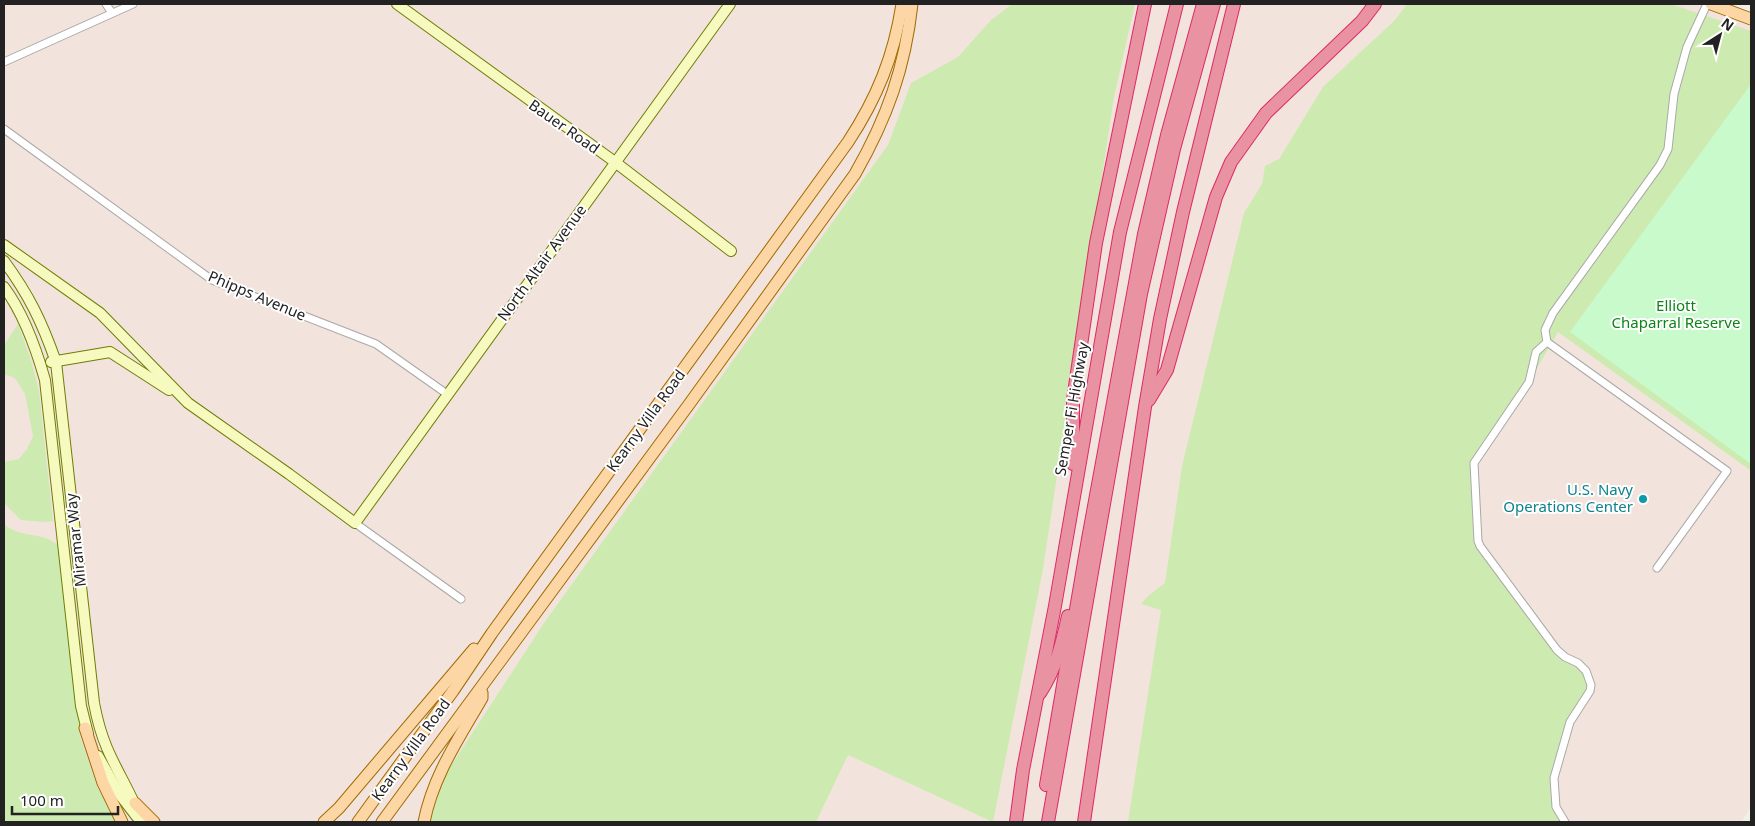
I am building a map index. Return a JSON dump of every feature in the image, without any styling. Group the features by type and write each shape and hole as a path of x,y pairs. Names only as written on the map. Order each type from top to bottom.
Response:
{"highway":[{"path":"1073,499 1074,391 1096,243 1144,4"},
{"name":"Semper Fi Highway","path":"1016,822 1023,770 1055,606 1120,232 1177,4"},
{"path":"1040,822 1144,234 1167,135 1203,4"},
{"path":"1048,822 1141,294 1174,149 1214,4"},
{"path":"1084,822 1145,407 1160,319 1183,212 1234,4"},
{"path":"1145,407 1167,370 1216,197 1231,162 1266,113 1362,21 1375,4"},
{"path":"1036,700 1050,679 1061,650 1071,602 1084,566"},
{"path":"1009,822 1023,770"}],"main road":[{"name":"Kearny Villa Road","path":"358,822 860,123 871,105 887,68 902,4"},
{"name":"Kearny Villa Road","path":"382,822 855,174 888,109 905,50 912,4"},
{"path":"1711,4 1751,19"},
{"path":"324,822 339,808 474,649 492,634"},
{"path":"424,822 437,779 482,698 482,687"},
{"path":"85,728 103,783 122,822"},
{"path":"135,803 154,822"}],"street":[{"path":"106,4 112,14"},
{"path":"4,62 133,4"},
{"name":"Bauer Road","path":"398,4 529,102 615,162 731,251"},
{"name":"North Altair Avenue","path":"355,523 730,4"},
{"path":"1657,568 1727,471 1547,342 1545,330 1553,313 1660,165 1668,149 1676,85 1686,47 1707,4"},
{"name":"Phipps Avenue","path":"4,129 212,280 376,344 447,394"},
{"path":"4,245 100,313 188,403"},
{"name":"Miramar Way","path":"4,261 23,286 46,332 56,362 94,703 101,733 135,803 142,822"},
{"name":"Miramar Way","path":"4,287 17,308 38,354 46,390 85,728 104,768 120,795 142,822"},
{"path":"1547,342 1536,352 1529,382 1474,463 1478,541 1480,546 1557,650 1578,663 1586,671 1591,685 1590,691 1570,722 1554,778 1556,807 1565,822"},
{"path":"40,364 110,352 188,403 289,474 461,599"}],"shaded area":[{"path":"4,4 1719,4 1751,17 1751,77 1558,332 1751,471 1751,807 1741,822 4,822"}],"green space":[{"path":"1012,4 1135,4 1114,97 1043,569 993,822 848,755 816,822 430,822 445,775 544,623 888,145 911,83 958,57 991,20"},
{"path":"1407,4 1671,4 1751,31 1751,471 1558,332 1529,382 1474,463 1478,541 1557,650 1578,663 1591,685 1570,722 1554,778 1556,807 1565,822 1128,822 1161,610 1141,604 1165,583 1182,466 1244,213 1262,184 1265,166 1279,159 1323,87 1395,20"},
{"name":"Elliott Chaparral Reserve","path":"1751,84 1751,464 1570,332"},
{"path":"18,324 31,360 39,391 53,521 21,520 4,503 4,462 19,459 27,449 33,436 25,394 15,378 4,374 4,345"},
{"path":"4,524 18,532 47,538 60,547 80,736 97,787 118,822 4,822"}],"place":[{"name":"U.S. Navy Operations Center","path":"1643,499"}]}
